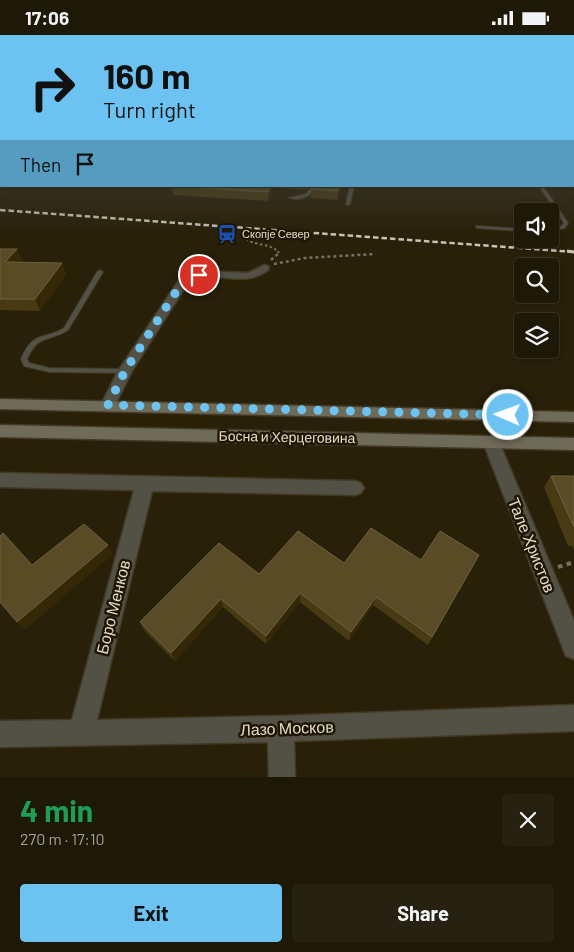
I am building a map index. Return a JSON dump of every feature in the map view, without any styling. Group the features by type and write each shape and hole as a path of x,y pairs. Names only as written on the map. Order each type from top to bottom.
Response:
{"street":[{"path":"108,405 125,371 185,279 190,276 199,275 251,276 264,268"},
{"name":"Босна и Херцеговина","path":"0,403 574,417"},
{"name":"Босна и Херцеговина","path":"0,431 574,444"},
{"name":"Тале Христов","path":"490,442 574,648"},
{"path":"0,480 355,488"},
{"name":"Боро Менков","path":"81,732 145,482"},
{"name":"Лазо Москов","path":"0,734 281,729 574,718"},
{"path":"281,729 282,777"}],"lane":[{"path":"291,198 306,197 312,193 314,187"},
{"path":"348,204 352,187"},
{"path":"542,187 552,203"},
{"path":"559,213 566,223 563,227 559,228"},
{"path":"478,227 514,229"},
{"path":"100,272 66,329 57,334 45,335 35,341 27,350 24,359 26,364 49,370 125,371"}],"path":[{"path":"246,239 276,249 279,253 264,268"},
{"path":"264,268 277,263 305,258 375,254"}],"building":[{"path":"188,187 270,187 268,192"},
{"path":"312,187 339,187 338,191 311,189"},
{"path":"0,249 17,249 5,262 62,263 35,299 0,299"},
{"path":"551,476 574,476 574,527"},
{"path":"84,524 108,545 17,622 0,602 0,536 3,533 32,565"},
{"path":"371,528 421,560 440,531 479,555 432,637 376,597 351,632 300,593 266,636 221,599 171,653 140,622 219,543 259,574 298,531 344,563"}],"railway":[{"path":"0,210 574,252 567,251"}],"place":[{"name":"Скопје Север","path":"227,234"}],"route":[{"path":"199,275 190,276 181,284 125,371 108,405 508,415"}]}
